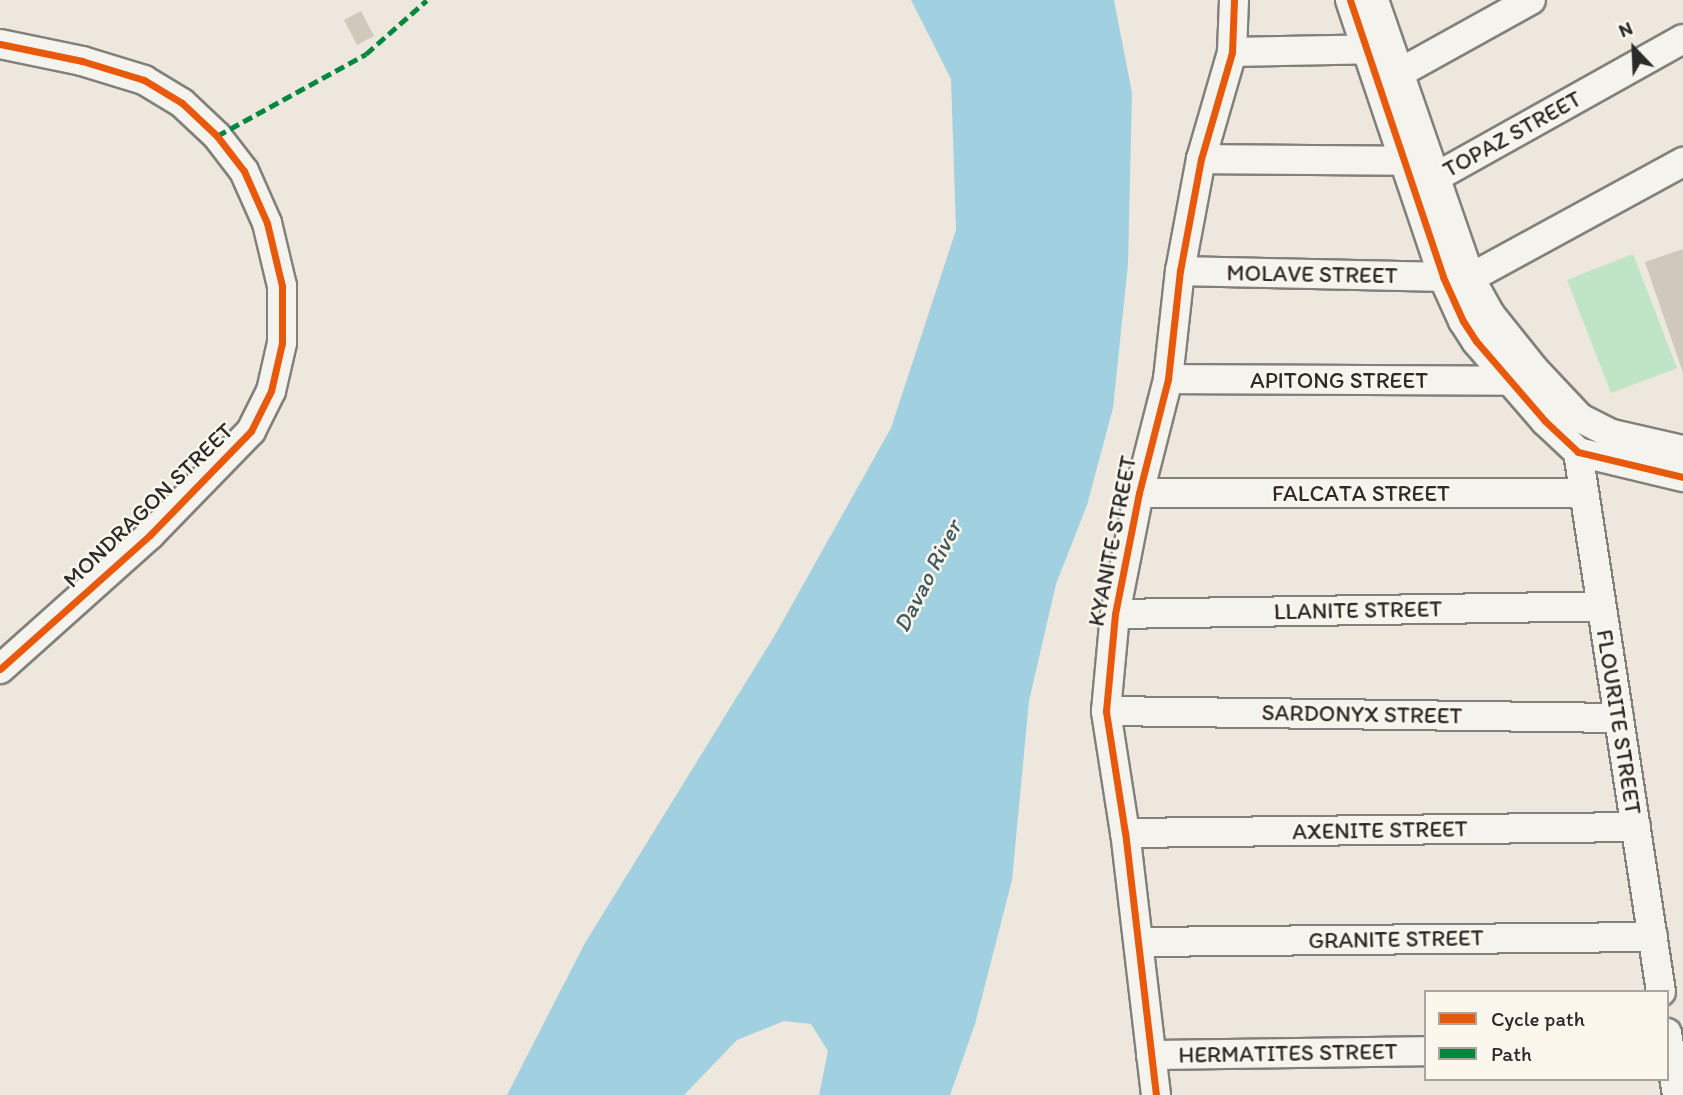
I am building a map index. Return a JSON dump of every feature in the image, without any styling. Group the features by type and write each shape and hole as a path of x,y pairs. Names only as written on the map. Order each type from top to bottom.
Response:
{"street":[{"name":"KYANITE STREET","path":"1156,1095 1125,833 1106,710 1115,614 1139,493 1168,379 1180,271 1201,159 1232,52 1234,0"},
{"path":"1350,0 1384,64 1457,277 1463,321 1510,381 1554,430 1578,452 1683,477"},
{"path":"1374,0 1384,64"},
{"path":"1232,52 1384,64 1531,0"},
{"name":"TOPAZ STREET","path":"1420,172 1683,38"},
{"name":"MONDRAGON STREET","path":"0,44 82,61 144,80 182,103 217,136 244,170 267,223 282,286 282,331 271,391 251,431 150,535 0,669"},
{"path":"1201,159 1420,172"},
{"path":"1457,277 1683,162"},
{"name":"MOLAVE STREET","path":"1180,271 1457,277"},
{"path":"1457,277 1580,418 1612,434 1683,450"},
{"name":"APITONG STREET","path":"1168,379 1510,381"},
{"name":"FLOURITE STREET","path":"1578,452 1661,990"},
{"name":"FALCATA STREET","path":"1139,493 1584,493"},
{"name":"LLANITE STREET","path":"1115,614 1601,606"},
{"name":"SARDONYX STREET","path":"1106,710 1619,718"},
{"name":"AXENITE STREET","path":"1125,833 1636,827"},
{"name":"GRANITE STREET","path":"1139,942 1653,937"},
{"path":"1669,1048 1677,1095"},
{"name":"HERMATITES STREET","path":"1151,1055 1424,1051"}],"green space":[{"path":"1633,254 1677,368 1611,393 1567,280"}],"water":[{"name":"Davao River","path":"911,0 1114,0 1132,93 1128,264 1113,408 1087,505 1056,584 1029,701 1012,880 975,1024 950,1095 819,1095 828,1051 811,1024 784,1021 737,1040 684,1095 507,1095 585,943 775,635 891,428 956,230 951,79"}],"building":[{"path":"361,11 374,36 357,45 344,20"},
{"path":"1683,249 1683,373 1645,262"}],"waterway":[{"path":"1572,429 1603,445"}],"marked path":[{"path":"217,136 366,54 427,0"}],"cycle path":[{"path":"1156,1095 1125,833 1106,711 1115,614 1139,493 1168,379 1180,271 1201,159 1232,52 1234,0"},
{"path":"1350,0 1443,277 1463,321 1476,341 1545,421 1578,452 1683,477"},
{"path":"0,44 82,61 144,80 182,103 217,136 244,171 267,223 282,286 282,343 271,391 251,431 150,535 0,669"}]}
